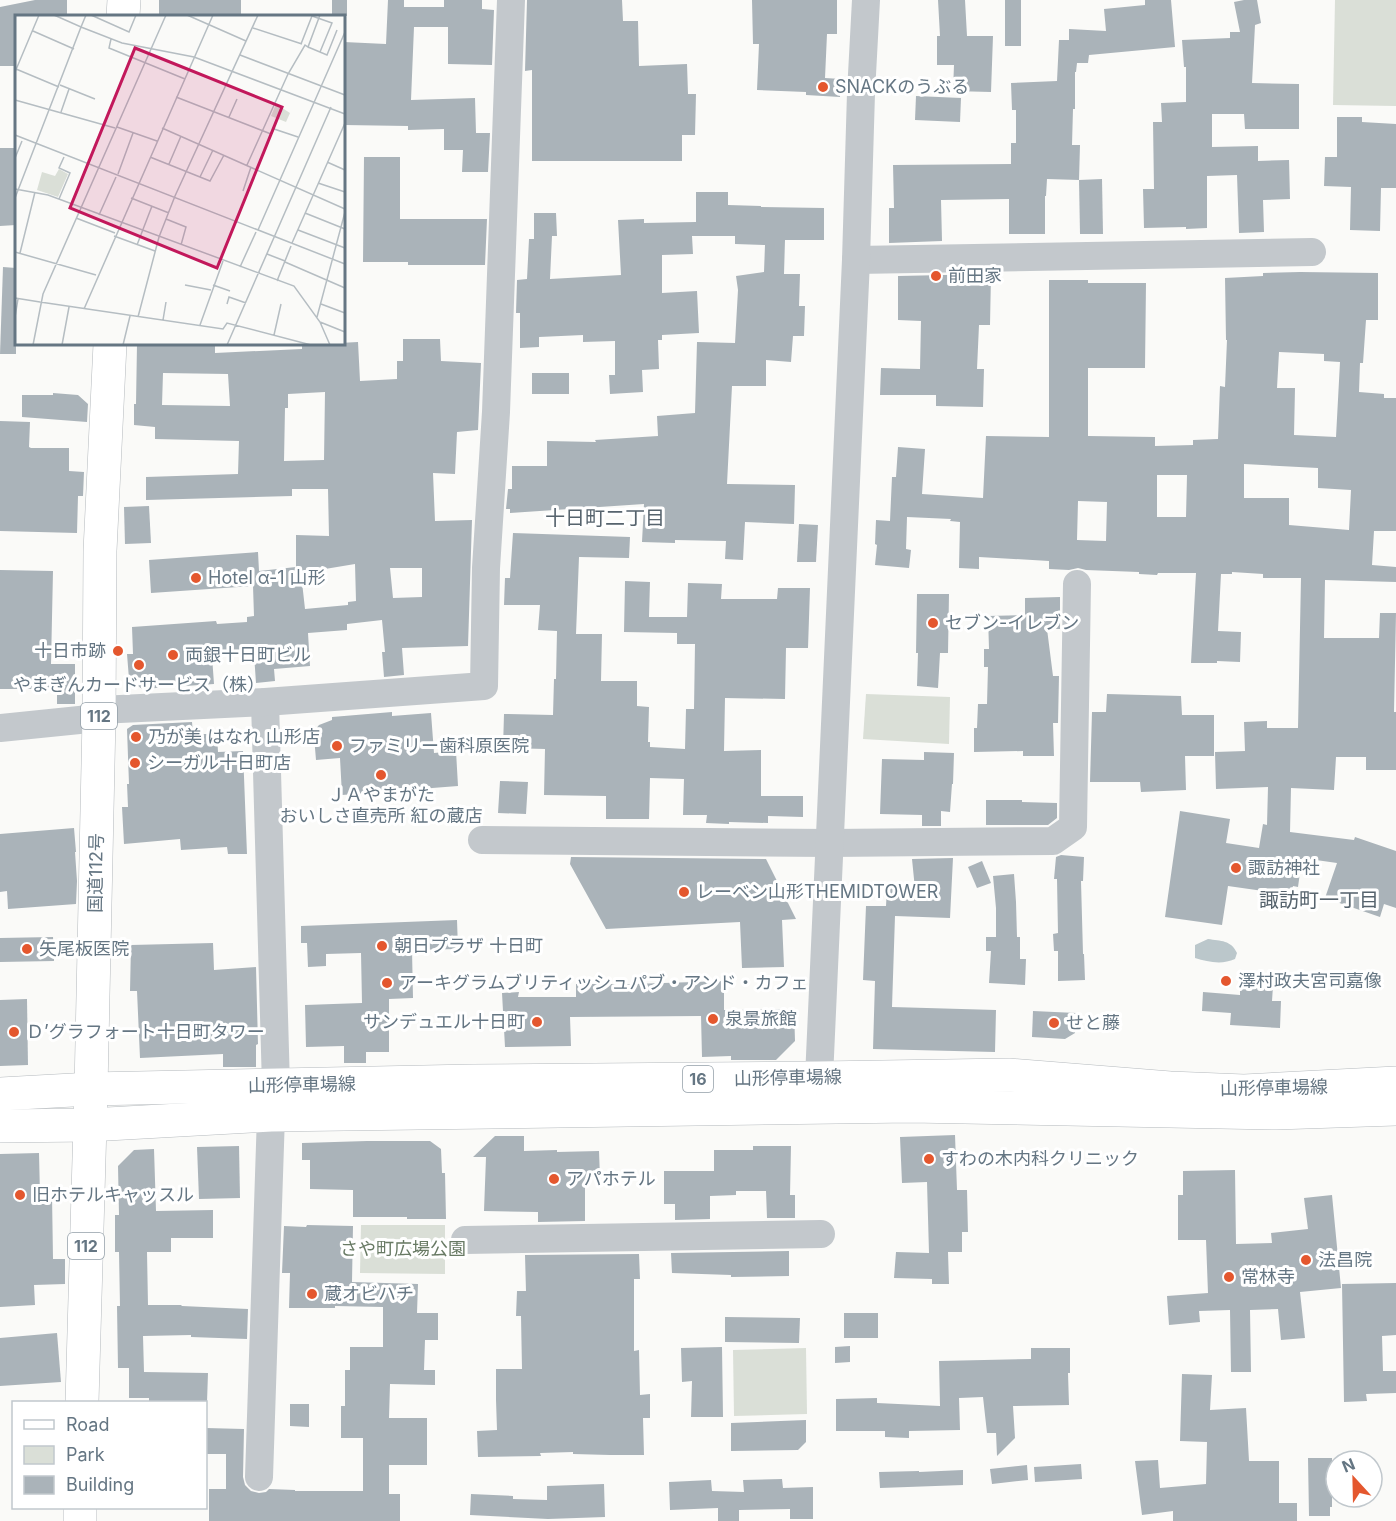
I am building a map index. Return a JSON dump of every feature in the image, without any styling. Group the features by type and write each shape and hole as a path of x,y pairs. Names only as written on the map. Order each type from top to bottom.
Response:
{"main road":[{"path":"123,15 124,0"},
{"name":"国道112号","path":"82,1401 99,714 100,551 111,345"},
{"name":"山形停車場線","path":"0,1126 89,1125 273,1101 472,1081 1009,1075 1170,1088 1244,1091 1396,1083"},
{"name":"山形停車場線","path":"0,1094 91,1089 273,1101 911,1106 1276,1113 1396,1109"}],"street":[{"path":"0,728 99,714 484,687 486,568 496,412 511,0"},
{"path":"819,1078 866,0"},
{"path":"856,260 1312,252"},
{"path":"482,840 830,843 1053,841 1073,827 1077,584"},
{"path":"260,1478 273,1101 265,702"},
{"path":"465,1240 821,1234"}],"green space":[{"path":"1335,0 1396,0 1396,106 1333,105"},
{"path":"866,694 950,697 949,744 863,739"},
{"name":"さや町広場公園","path":"361,1225 445,1225 445,1274 360,1273"},
{"path":"806,1348 807,1414 734,1416 733,1350"}],"shaded area":[{"path":"1208,939 1225,942 1232,946 1237,953 1235,959 1215,962 1195,958 1195,945"}],"building":[{"path":"35,0 67,0 67,15 15,15 15,66 0,66 0,7"},
{"path":"159,0 241,0 241,15 159,15"},
{"path":"332,0 347,0 347,16 332,15"},
{"path":"388,0 404,0 404,7 444,7 444,0 482,0 482,9 494,10 492,65 448,64 448,27 414,27 411,100 475,98 476,133 490,133 488,172 462,172 463,150 444,150 444,129 408,130 408,126 345,125 345,42 386,44"},
{"path":"527,0 622,0 623,21 638,21 639,66 687,64 688,94 696,94 695,135 682,135 682,161 532,161 532,70 525,71"},
{"path":"752,0 837,0 837,34 827,34 825,78 841,79 840,97 806,95 806,92 757,90 759,44 753,44"},
{"path":"938,0 965,0 967,36 993,36 991,92 953,91 954,65 937,65 937,36 940,36"},
{"path":"1005,0 1021,0 1021,46 1005,46"},
{"path":"1145,0 1171,0 1175,47 1089,55 1088,63 1077,63 1072,145 1080,145 1079,180 1047,179 1045,234 1009,234 1009,199 941,200 942,241 889,243 889,208 894,208 893,165 1011,164 1011,143 1016,143 1016,110 1012,110 1011,83 1057,81 1059,40 1069,40 1069,29 1106,31 1104,9 1145,5"},
{"path":"1257,0 1261,23 1255,25 1252,83 1299,84 1299,129 1245,129 1244,114 1212,114 1212,147 1258,146 1258,161 1289,160 1290,199 1263,200 1264,232 1239,233 1237,175 1207,176 1207,228 1144,228 1143,189 1154,189 1153,122 1162,122 1161,103 1186,102 1186,67 1184,67 1182,40 1230,38 1230,32 1240,32 1234,2"},
{"path":"916,96 961,98 960,122 915,120"},
{"path":"1337,117 1362,117 1362,122 1396,124 1396,188 1381,188 1380,231 1350,230 1351,187 1324,186 1325,157 1337,157"},
{"path":"0,148 15,148 15,225 0,226"},
{"path":"364,157 400,157 400,219 487,219 485,265 408,265 408,262 363,262"},
{"path":"1102,179 1103,234 1080,234 1079,180"},
{"path":"696,192 728,192 728,205 824,208 824,240 785,240 784,274 800,274 799,306 805,306 804,336 793,336 791,362 766,360 766,386 732,386 727,484 795,485 794,524 745,522 743,560 725,559 726,541 642,542 644,504 510,513 510,509 506,509 508,489 512,489 512,466 547,466 547,441 596,442 595,440 658,436 657,416 695,413 697,342 735,343 738,290 736,276 764,272 765,245 735,244 735,236 692,236 693,254 662,255 662,293 697,291 699,333 662,335 662,340 658,340 659,369 642,370 643,392 610,394 609,375 615,375 615,341 583,342 583,335 539,337 539,347 520,348 520,313 516,313 517,280 527,279 529,239 534,239 534,213 556,213 557,236 552,236 550,279 621,275 618,220 644,219 644,223 696,222"},
{"path":"3,267 15,268 16,354 0,354"},
{"path":"1263,273 1378,273 1378,320 1366,320 1363,363 1360,363 1359,392 1384,394 1384,398 1396,398 1396,531 1374,531 1372,565 1396,567 1396,582 1325,580 1324,638 1379,638 1380,613 1396,613 1394,712 1396,712 1396,770 1366,770 1366,757 1336,757 1334,790 1291,788 1290,832 1354,840 1355,837 1396,851 1396,908 1384,904 1380,917 1325,898 1337,863 1302,858 1298,887 1293,886 1291,895 1228,886 1222,925 1165,917 1180,811 1230,819 1226,843 1259,848 1263,824 1267,825 1268,787 1216,789 1215,752 1245,751 1244,722 1267,721 1267,728 1298,728 1301,578 1263,578 1263,574 1232,572 1232,574 1221,574 1218,631 1241,632 1240,662 1191,663 1196,573 1158,573 1157,575 1078,568 1049,569 1049,561 979,557 979,569 959,568 960,522 950,521 951,519 907,517 906,549 911,550 909,568 875,565 876,520 890,521 892,477 896,477 898,447 925,449 922,494 983,498 986,436 1049,437 1049,280 1146,283 1145,368 1088,368 1088,436 1155,437 1155,446 1193,445 1193,440 1218,439 1220,386 1225,387 1227,340 1225,278 1263,276","holes":["1279,352 1324,354 1324,361 1340,362 1336,437 1294,435 1295,388 1277,388","1244,464 1318,468 1318,488 1351,490 1349,530 1289,525 1289,498 1244,498","1157,475 1187,475 1186,517 1157,517","1078,501 1107,502 1106,541 1077,540"]},
{"path":"991,274 990,325 979,325 977,369 984,369 983,407 936,406 936,395 880,395 881,368 920,369 921,321 898,320 898,276"},
{"path":"403,339 440,339 441,361 481,363 478,430 457,432 455,474 433,473 435,521 472,520 468,646 402,648 404,675 384,677 382,652 385,652 382,620 347,624 347,630 308,633 310,666 274,669 275,681 256,683 254,654 212,656 214,684 142,689 129,679 127,654 133,654 132,627 216,621 217,624 247,622 247,617 254,616 253,586 151,593 149,560 258,552 259,571 296,567 296,535 329,536 328,489 292,489 292,496 146,500 146,477 238,474 239,441 155,439 155,427 134,425 137,345 215,345 215,353 302,349 302,345 345,345 345,343 358,342 360,381 397,379 397,361 403,361","holes":["163,373 228,374 230,406 162,405","325,392 324,460 284,461 285,408 288,408 288,394","355,564 356,601 348,602 348,605 305,609 301,573","390,568 422,568 422,597 393,598"]},
{"path":"532,373 569,373 569,394 532,394"},
{"path":"53,393 78,395 88,404 87,422 22,417 22,395 53,395"},
{"path":"0,421 30,422 29,447 31,448 69,448 69,471 84,472 83,496 78,496 77,533 0,531"},
{"path":"149,506 151,543 125,544 124,507"},
{"path":"799,524 818,525 816,562 797,562"},
{"path":"513,533 630,537 629,558 579,557 576,634 602,634 601,681 637,681 637,706 649,707 648,742 650,742 650,747 685,749 686,709 694,709 695,644 677,644 677,633 624,632 625,581 650,582 649,617 687,617 688,583 722,584 721,599 777,599 778,588 810,588 808,648 786,648 785,699 725,698 724,751 761,750 761,796 803,796 803,817 768,816 768,823 706,823 707,815 683,815 684,779 650,778 649,819 606,819 606,796 544,795 545,749 503,748 504,714 553,715 554,679 556,679 557,631 538,630 540,605 504,605 505,578 510,578"},
{"path":"0,570 53,571 51,664 75,664 75,704 57,704 57,689 0,689"},
{"name":"セブン-イレブン","path":"917,594 949,594 948,653 940,653 938,688 917,686"},
{"path":"1060,597 1060,629 1047,629 1053,676 1059,676 1058,723 1053,723 1054,756 1023,756 1023,751 974,752 974,728 977,728 978,704 987,704 988,667 984,667 984,649 989,649 988,616 1025,615 1025,598"},
{"path":"1107,694 1181,696 1182,715 1214,715 1214,756 1185,756 1186,790 1141,792 1140,782 1090,782 1092,712 1106,712"},
{"path":"392,712 392,716 431,713 434,753 456,751 458,786 342,795 340,758 316,760 315,730 319,725 332,720 332,717"},
{"path":"192,722 193,734 217,734 218,752 243,751 247,854 228,854 227,847 181,850 180,839 124,844 122,807 128,807 127,784 129,784 127,729 133,725"},
{"path":"924,752 954,753 950,812 941,811 941,826 922,826 922,815 880,814 882,759 924,760"},
{"path":"500,781 528,782 526,814 498,813"},
{"path":"986,800 1057,803 1057,818 1048,825 986,825"},
{"path":"74,828 76,904 8,909 7,891 0,892 0,834"},
{"path":"1061,855 1084,857 1083,881 1081,881 1085,980 1058,981 1058,951 1054,951 1053,934 1058,933 1057,879 1054,879 1056,857"},
{"name":"レーベン山形THEMIDTOWER","path":"571,857 766,859 796,919 782,920 784,967 742,968 740,922 606,929 570,864"},
{"path":"953,858 950,918 895,916 892,1007 996,1010 995,1052 873,1049 875,981 863,980 866,906 886,906 887,888 915,889 912,859"},
{"path":"982,861 991,883 977,888 968,867"},
{"path":"1014,874 1020,959 1026,959 1025,985 989,983 991,951 986,951 986,937 996,937 993,876"},
{"path":"457,920 458,949 412,950 413,998 389,999 389,1052 366,1052 366,1063 344,1063 344,1046 306,1047 305,1005 362,1003 361,953 326,954 326,966 308,967 307,943 301,943 301,926"},
{"name":"矢尾板医院","path":"53,937 54,961 0,962 0,938"},
{"path":"213,943 214,970 256,967 258,1044 256,1045 256,1067 223,1067 223,1054 140,1058 137,991 130,991 131,945"},
{"path":"724,981 724,1010 794,1009 795,1041 776,1060 731,1060 731,1056 702,1057 701,1016 570,1017 571,1046 505,1047 502,993 519,992 518,997 576,997 576,984"},
{"path":"1240,984 1273,986 1272,1001 1281,1001 1280,1028 1230,1025 1231,1013 1202,1011 1203,992 1240,995"},
{"name":"Ｄ’グラフォート十日町タワー","path":"27,999 28,1065 0,1066 0,1000"},
{"name":"せと藤","path":"1033,1011 1076,1013 1075,1033 1065,1039 1032,1037"},
{"path":"955,1135 957,1190 967,1190 968,1232 962,1232 962,1252 948,1252 949,1284 932,1284 932,1279 894,1278 896,1252 929,1253 927,1182 902,1183 900,1137"},
{"path":"495,1136 524,1136 524,1151 599,1151 600,1178 585,1178 585,1221 538,1222 538,1212 484,1211 486,1157 473,1157"},
{"path":"430,1141 441,1149 442,1173 445,1173 446,1219 353,1217 353,1190 310,1189 310,1160 302,1160 302,1143"},
{"path":"239,1146 240,1198 199,1199 197,1147"},
{"path":"753,1146 791,1146 790,1195 795,1195 795,1218 767,1218 766,1191 736,1191 736,1195 710,1196 710,1219 675,1220 675,1204 664,1204 664,1171 714,1171 714,1150 753,1150"},
{"path":"154,1149 156,1211 213,1210 213,1238 171,1238 171,1252 147,1252 148,1305 248,1309 247,1339 191,1337 191,1335 143,1336 144,1372 208,1373 207,1402 149,1401 149,1398 129,1398 129,1368 118,1368 119,1252 115,1252 115,1215 119,1215 118,1166 134,1150"},
{"path":"39,1153 40,1195 52,1195 53,1259 65,1259 65,1284 34,1285 35,1305 0,1307 0,1154"},
{"path":"1235,1170 1236,1244 1272,1243 1271,1233 1308,1229 1304,1198 1332,1195 1341,1288 1300,1292 1305,1338 1281,1340 1278,1309 1250,1310 1251,1372 1231,1372 1230,1310 1199,1311 1200,1322 1169,1325 1167,1296 1208,1293 1206,1240 1178,1240 1178,1195 1183,1195 1183,1171"},
{"path":"307,1225 353,1226 352,1282 418,1284 417,1313 438,1313 438,1340 425,1340 424,1370 435,1370 435,1385 390,1384 389,1418 427,1418 427,1465 389,1465 389,1494 400,1494 400,1521 209,1521 209,1489 226,1489 226,1454 207,1454 207,1428 244,1429 243,1477 245,1485 251,1491 259,1493 269,1489 363,1491 363,1438 341,1438 341,1406 345,1406 345,1370 350,1370 350,1347 383,1347 383,1307 289,1308 290,1273 282,1273 284,1226 306,1227"},
{"path":"789,1251 789,1276 731,1277 731,1275 672,1273 671,1253"},
{"path":"639,1254 640,1279 634,1279 634,1351 639,1350 640,1395 650,1394 650,1418 643,1418 644,1455 573,1454 573,1452 540,1453 541,1456 478,1457 477,1431 497,1430 496,1369 522,1369 521,1316 516,1316 517,1291 526,1291 525,1255"},
{"path":"1396,1283 1396,1335 1382,1336 1383,1371 1396,1371 1396,1393 1366,1394 1367,1401 1344,1402 1342,1284"},
{"path":"844,1313 878,1313 878,1338 844,1338"},
{"path":"725,1317 800,1318 799,1343 725,1342"},
{"path":"57,1333 61,1382 0,1386 0,1338"},
{"path":"850,1346 850,1362 835,1363 835,1347"},
{"path":"722,1347 723,1417 691,1417 692,1381 682,1382 681,1348"},
{"path":"1031,1348 1070,1348 1069,1405 1013,1406 1015,1438 997,1456 996,1433 987,1433 983,1397 959,1398 960,1430 909,1431 909,1438 885,1437 885,1431 836,1431 836,1399 877,1398 877,1403 940,1406 939,1361 1031,1359"},
{"path":"1182,1374 1212,1375 1210,1410 1246,1408 1249,1461 1279,1461 1279,1503 1297,1503 1297,1521 1173,1521 1173,1511 1142,1515 1135,1461 1158,1460 1160,1488 1206,1484 1207,1442 1180,1441"},
{"path":"290,1404 309,1404 309,1427 290,1426"},
{"path":"806,1420 806,1442 798,1450 731,1451 731,1423"},
{"path":"1308,1458 1324,1458 1324,1509 1330,1509 1330,1516 1309,1516"},
{"path":"1081,1464 1082,1479 1035,1482 1034,1467"},
{"path":"1027,1465 1028,1480 992,1484 990,1469"},
{"path":"963,1470 963,1485 880,1488 879,1472"},
{"path":"782,1479 783,1488 813,1487 813,1519 790,1519 790,1509 739,1510 739,1521 718,1521 718,1508 670,1510 669,1482 711,1480 712,1491 744,1492 743,1480"},
{"path":"604,1484 605,1517 548,1519 470,1515 471,1494 547,1500 547,1486"}],"place":[{"name":"SNACKのうぶる","path":"823,87"},
{"name":"前田家","path":"936,276"},
{"name":"Hotel α-1 山形","path":"196,578"},
{"name":"セブン-イレブン","path":"933,623"},
{"name":"十日市跡","path":"118,651"},
{"name":"両銀十日町ビル","path":"173,655"},
{"name":"やまぎんカードサービス（株）","path":"139,665"},
{"name":"乃が美 はなれ 山形店","path":"136,737"},
{"name":"ファミリー歯科原医院","path":"337,746"},
{"name":"シーガル十日町店","path":"135,763"},
{"name":"ＪＡやまがた おいしさ直売所 紅の蔵店","path":"381,775"},
{"name":"諏訪神社","path":"1236,868"},
{"name":"レーベン山形THEMIDTOWER","path":"684,892"},
{"name":"朝日プラザ 十日町","path":"382,946"},
{"name":"矢尾板医院","path":"27,949"},
{"name":"澤村政夫宮司嘉像","path":"1226,981"},
{"name":"アーキグラムブリティッシュパブ・アンド・カフェ","path":"387,983"},
{"name":"泉景旅館","path":"713,1019"},
{"name":"サンデュエル十日町","path":"537,1022"},
{"name":"せと藤","path":"1054,1023"},
{"name":"Ｄ’グラフォート十日町タワー","path":"14,1032"},
{"name":"すわの木内科クリニック","path":"929,1159"},
{"name":"アパホテル","path":"554,1179"},
{"name":"旧ホテルキャッスル","path":"20,1195"},
{"name":"法昌院","path":"1306,1260"},
{"name":"常林寺","path":"1229,1277"},
{"name":"蔵オビハチ","path":"312,1294"}],"district":[{"name":"十日町二丁目","path":"605,518"},
{"name":"諏訪町一丁目","path":"1319,900"}]}
